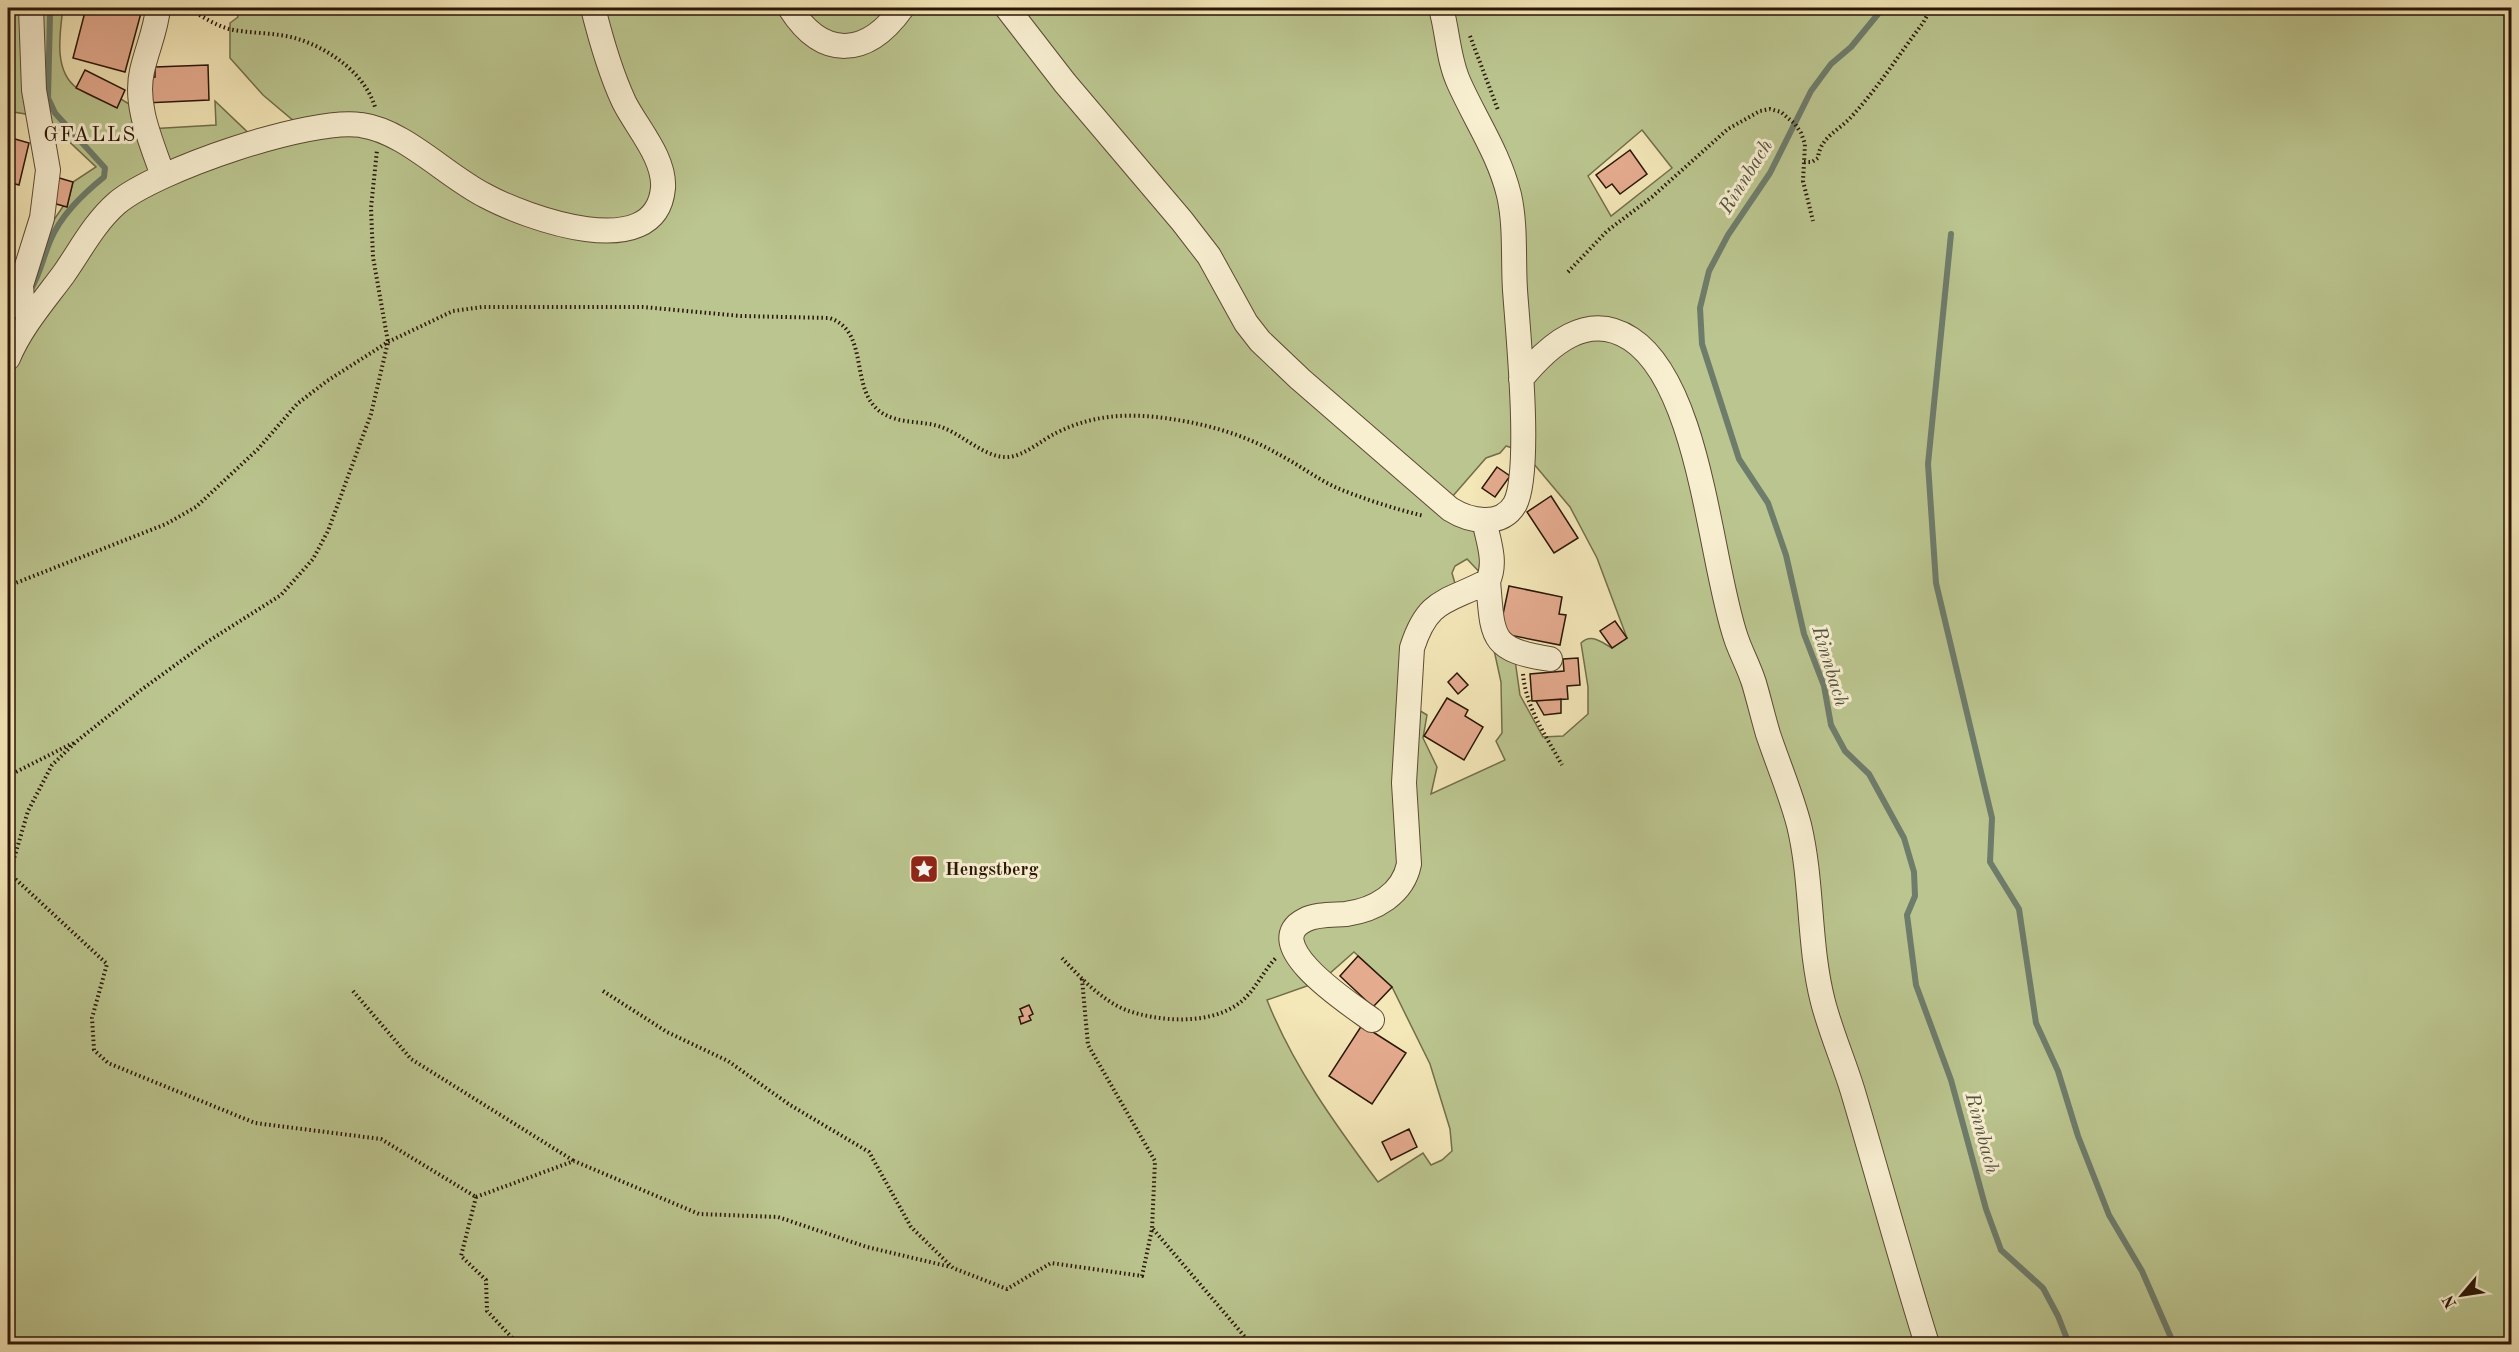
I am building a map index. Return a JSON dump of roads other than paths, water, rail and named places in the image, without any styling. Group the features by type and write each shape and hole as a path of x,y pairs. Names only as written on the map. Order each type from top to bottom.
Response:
{"street":[{"path":"29,320 22,300 21,285 42,218 48,170 33,90 31,8"},
{"path":"158,8 153,39 142,71 140,94 163,176"},
{"path":"8,358 29,320 116,204 163,176 303,128 348,123 380,128 483,195 516,211 573,226 610,231 636,226 647,220 660,201 663,187 661,173 610,68 593,8"},
{"path":"790,8 812,35 826,44 844,46 860,44 875,36 891,24 902,8"},
{"path":"1007,8 1107,135 1182,221 1209,256 1246,323 1260,341 1300,379 1450,509 1462,517 1484,520 1508,511 1514,506 1522,480 1521,379 1510,198 1492,145 1458,82 1448,49 1441,8"},
{"path":"1521,379 1555,343 1588,328 1603,328 1632,339 1642,348 1662,373 1673,396 1691,448 1709,514 1736,638 1753,681 1799,825 1817,976 1823,1004 1852,1089 1927,1344"},
{"path":"1484,520 1491,554 1492,573 1488,581 1492,618 1498,640 1503,646 1522,655 1550,659"},
{"path":"1372,1020 1305,966 1295,954 1291,942 1294,931 1306,919 1370,907 1400,889 1409,864 1404,783 1412,648 1419,627 1432,609 1448,598 1488,581"}],"waterway":[{"path":"31,289 50,241 60,223 80,198 104,177 105,168 55,113 48,98 50,15 48,8"},
{"name":"Rinnbach","path":"1883,8 1851,47 1831,64 1811,91 1770,173 1728,235 1709,271 1700,308 1702,344 1739,459 1768,503 1786,555 1804,634 1824,686 1831,725 1845,751 1869,774 1904,838 1914,872 1915,896 1907,915 1916,985 1951,1080 1986,1209 2001,1250 2043,1288 2058,1316 2069,1344"},
{"path":"1951,234 1928,464 1936,583 1992,818 1990,862 2019,909 2036,1023 2058,1071 2078,1136 2109,1215 2142,1271 2172,1340 2178,1344"}],"place":[{"name":"Hengstberg","path":"924,869"}],"district":[{"name":"GFALLS","path":"90,134"}]}
